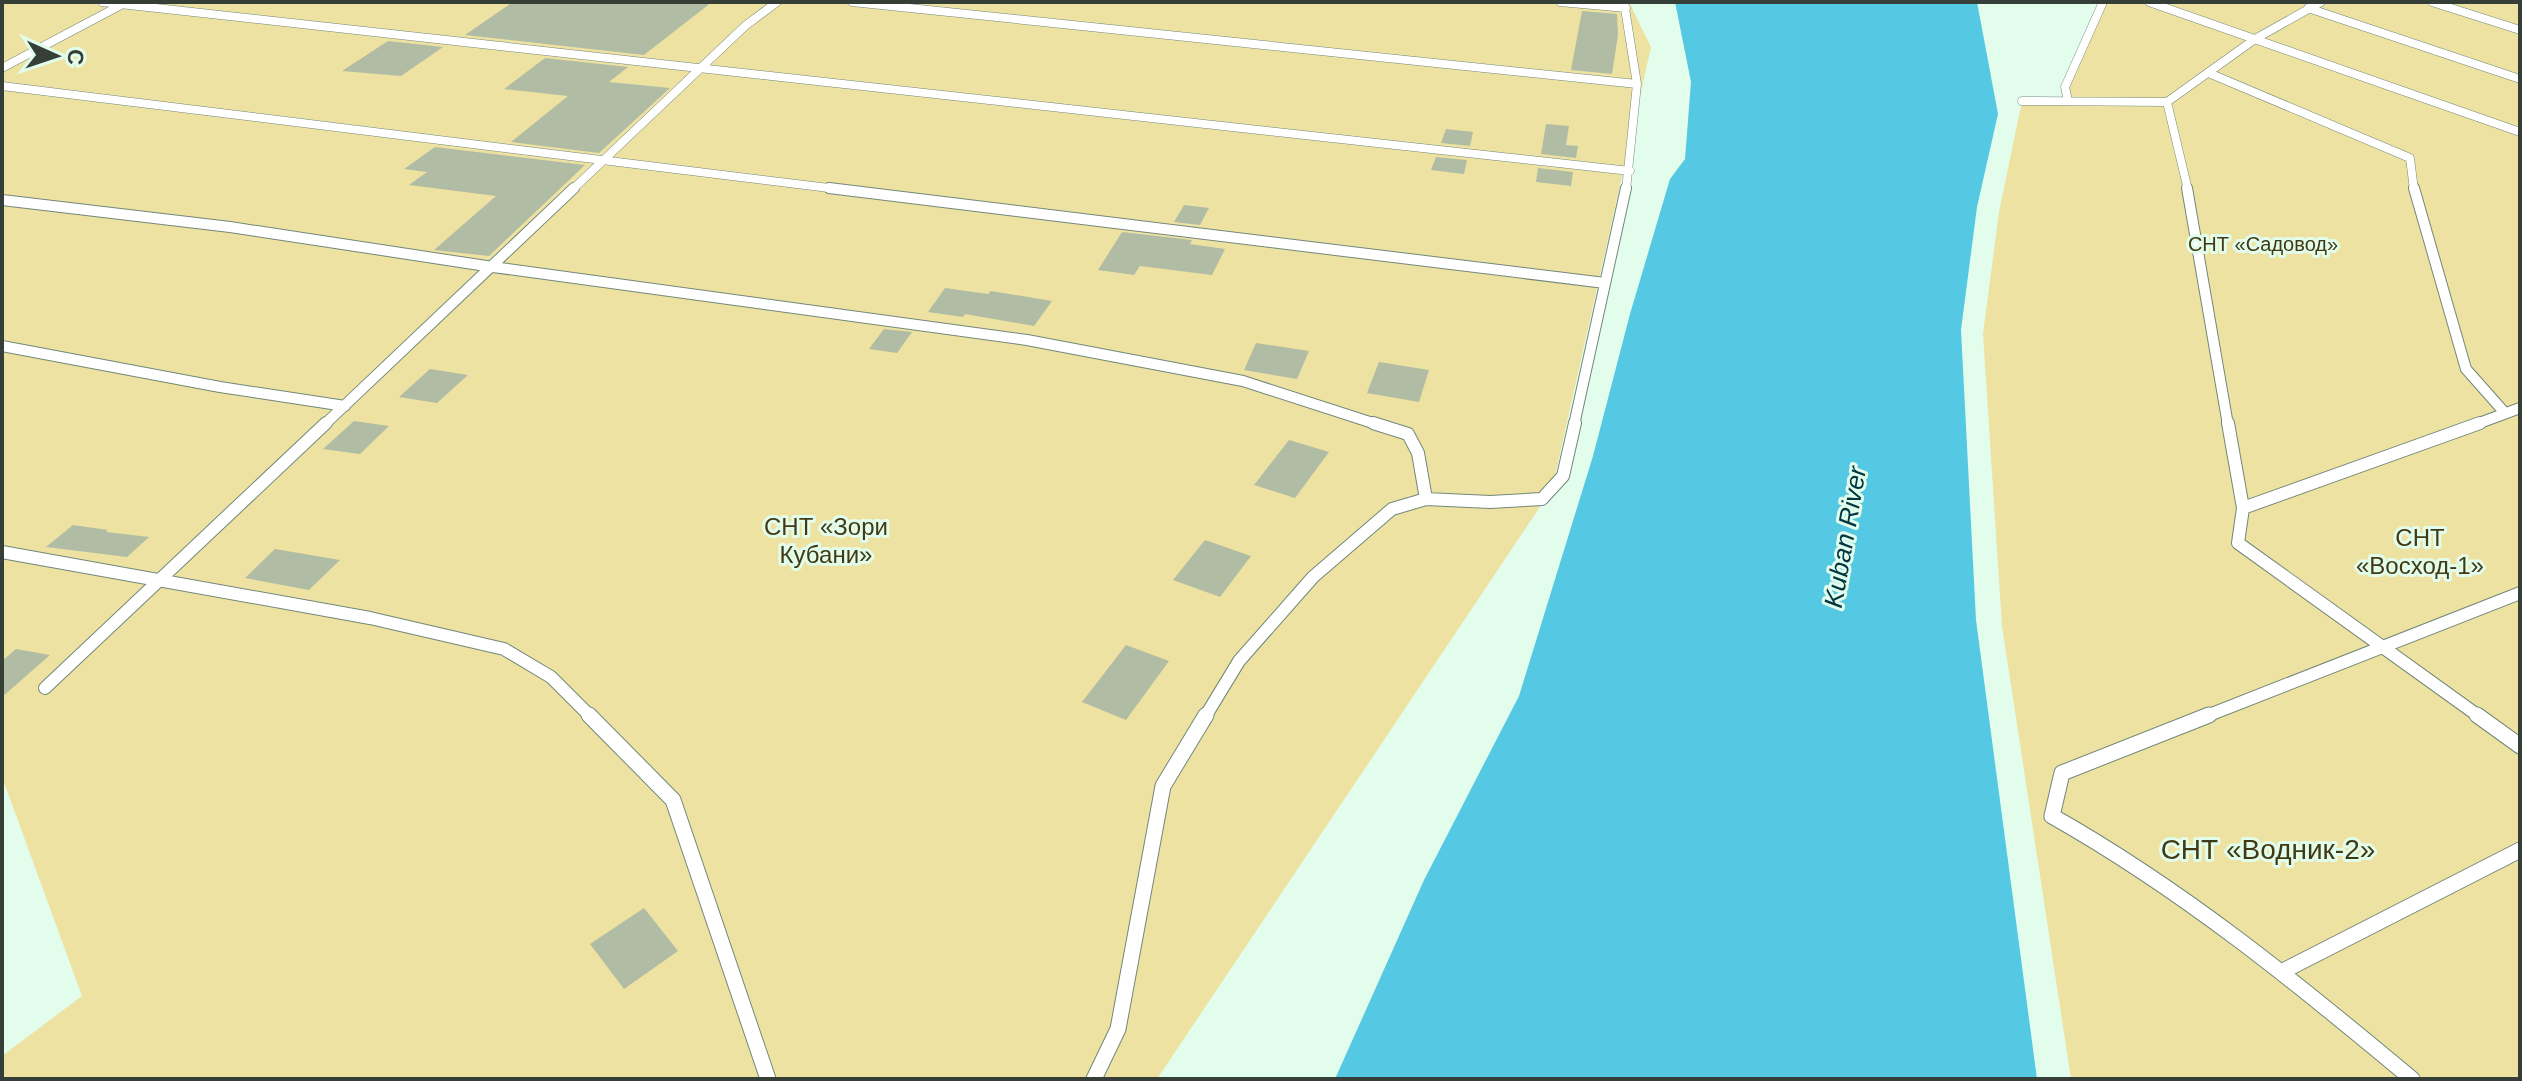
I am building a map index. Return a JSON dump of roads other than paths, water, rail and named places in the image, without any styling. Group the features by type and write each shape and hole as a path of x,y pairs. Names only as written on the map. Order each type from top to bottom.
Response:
{"lane":[{"path":"102,2 1630,171"},
{"path":"45,688 745,26 777,2"},
{"path":"852,2 1637,84"},
{"path":"1094,1079 1118,1029 1163,786 1239,661 1313,577 1392,509 1426,499 1490,502 1542,499 1563,476 1630,171 1637,84 1625,5 1560,2"},
{"path":"2068,101 2065,87 2103,2"},
{"path":"2149,2 2520,132"},
{"path":"2022,101 2167,102 2211,74 2255,39 2321,2"},
{"path":"2432,2 2520,30"},
{"path":"2,68 124,4"},
{"path":"2308,8 2520,79"},
{"path":"2211,74 2410,158 2415,196 2466,369 2505,413"},
{"path":"2,86 1605,283"},
{"path":"2167,102 2181,152 2243,508 2238,543 2520,746"},
{"path":"2,200 230,227 493,267 1027,340 1243,381 1408,434 1418,453 1426,499"},
{"path":"2,346 220,387 345,406"},
{"path":"2243,508 2520,408"},
{"path":"2,552 370,618 504,649 551,677 673,800 768,1079"},
{"path":"2412,1079 2283,971 2112,848 2052,816 2062,773 2520,593"},
{"path":"2283,971 2520,850"}],"water":[{"name":"Kuban River","path":"1675,2 1977,2 1998,114 1977,207 1961,330 1976,620 2037,1079 1335,1079 1424,880 1519,696 1593,456 1670,179 1685,159 1691,82"}],"park label":[{"name":"СНТ «Садовод»","path":"2263,244"},
{"name":"СНТ «Зори Кубани»","path":"826,541"},
{"name":"СНТ «Восход-1»","path":"2420,552"},
{"name":"СНТ «Водник-2»","path":"2268,849"}]}
